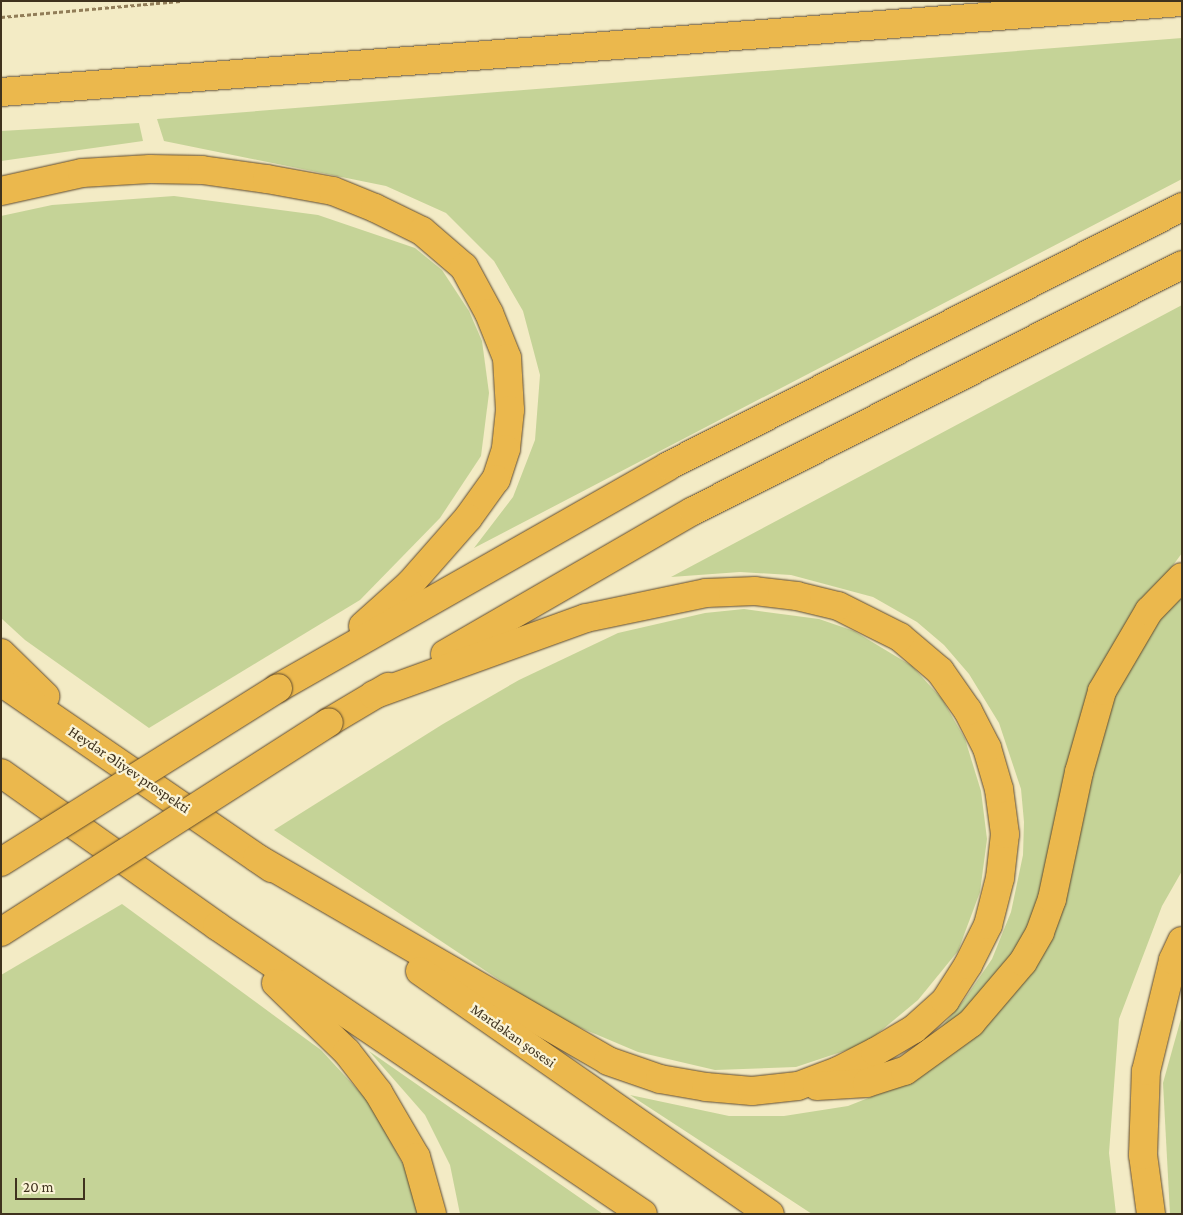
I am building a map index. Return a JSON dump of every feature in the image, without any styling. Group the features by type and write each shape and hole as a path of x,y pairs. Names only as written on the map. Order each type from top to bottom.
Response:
{"highway":[{"path":"1,92 1182,2"},
{"path":"1,191 82,173 202,170 267,179 333,191 374,208 422,231 464,267 489,312 507,358 508,429 506,449 496,479 468,518 410,584 323,661"},
{"path":"1,862 323,661 668,466 1182,206"},
{"path":"1,932 373,695 693,511 1182,265"},
{"path":"257,858 608,1061 660,1079 706,1087 752,1091 798,1086 867,1083 905,1071 971,1023 1023,962 1040,932 1052,899 1079,772 1102,691 1149,611 1182,577"},
{"path":"373,695 586,618 706,593 772,593 838,606 900,637 940,671 968,711 988,748 999,789 1005,834 1000,878 988,925 968,965 945,1001 914,1029 838,1071 798,1086"},
{"path":"1,653 107,757"},
{"name":"Heydər Əliyev prospekti","path":"1,682 107,757 257,858"},
{"path":"1,773 218,926 644,1214"},
{"name":"Mərdəkan şosesi","path":"257,858 770,1214"},
{"path":"218,926 348,1052 378,1092 416,1157 432,1214"},
{"path":"1150,1214 1143,1155 1146,1072 1173,960 1182,941"}],"path":[{"path":"1,17 180,1"}],"green space":[{"path":"1182,38 1182,179 474,548 513,497 535,440 540,375 523,311 494,261 446,213 386,186 164,141 157,119"},
{"path":"139,123 143,141 1,161 1,131"},
{"path":"174,196 318,215 415,248 442,270 469,311 482,341 489,393 481,456 440,518 360,600 149,728 25,640 1,618 1,216 52,205"},
{"path":"1182,305 1182,553 1134,619 1029,933 988,993 919,1054 964,1000 992,959 1011,912 1023,855 1024,822 1021,789 999,723 969,674 944,645 917,622 873,597 791,575 740,572 671,577"},
{"path":"1182,593 1182,871 1162,906 1119,1019 1109,1153 1116,1214 812,1214 630,1095 729,1116 784,1116 848,1106 914,1080 1019,982 1094,730 1163,614"},
{"path":"744,609 819,619 854,631 912,666 942,699 965,739 981,791 987,839 980,892 958,951 918,1000 865,1044 796,1067 715,1070 638,1052 555,1017 274,830 443,724 519,680 618,633 705,613"},
{"path":"122,904 321,1050 369,1102 410,1177 418,1214 1,1214 1,975"},
{"path":"1182,1015 1182,1214 1170,1214 1163,1083"},
{"path":"369,1051 603,1214 460,1214 450,1165 425,1115"}]}
